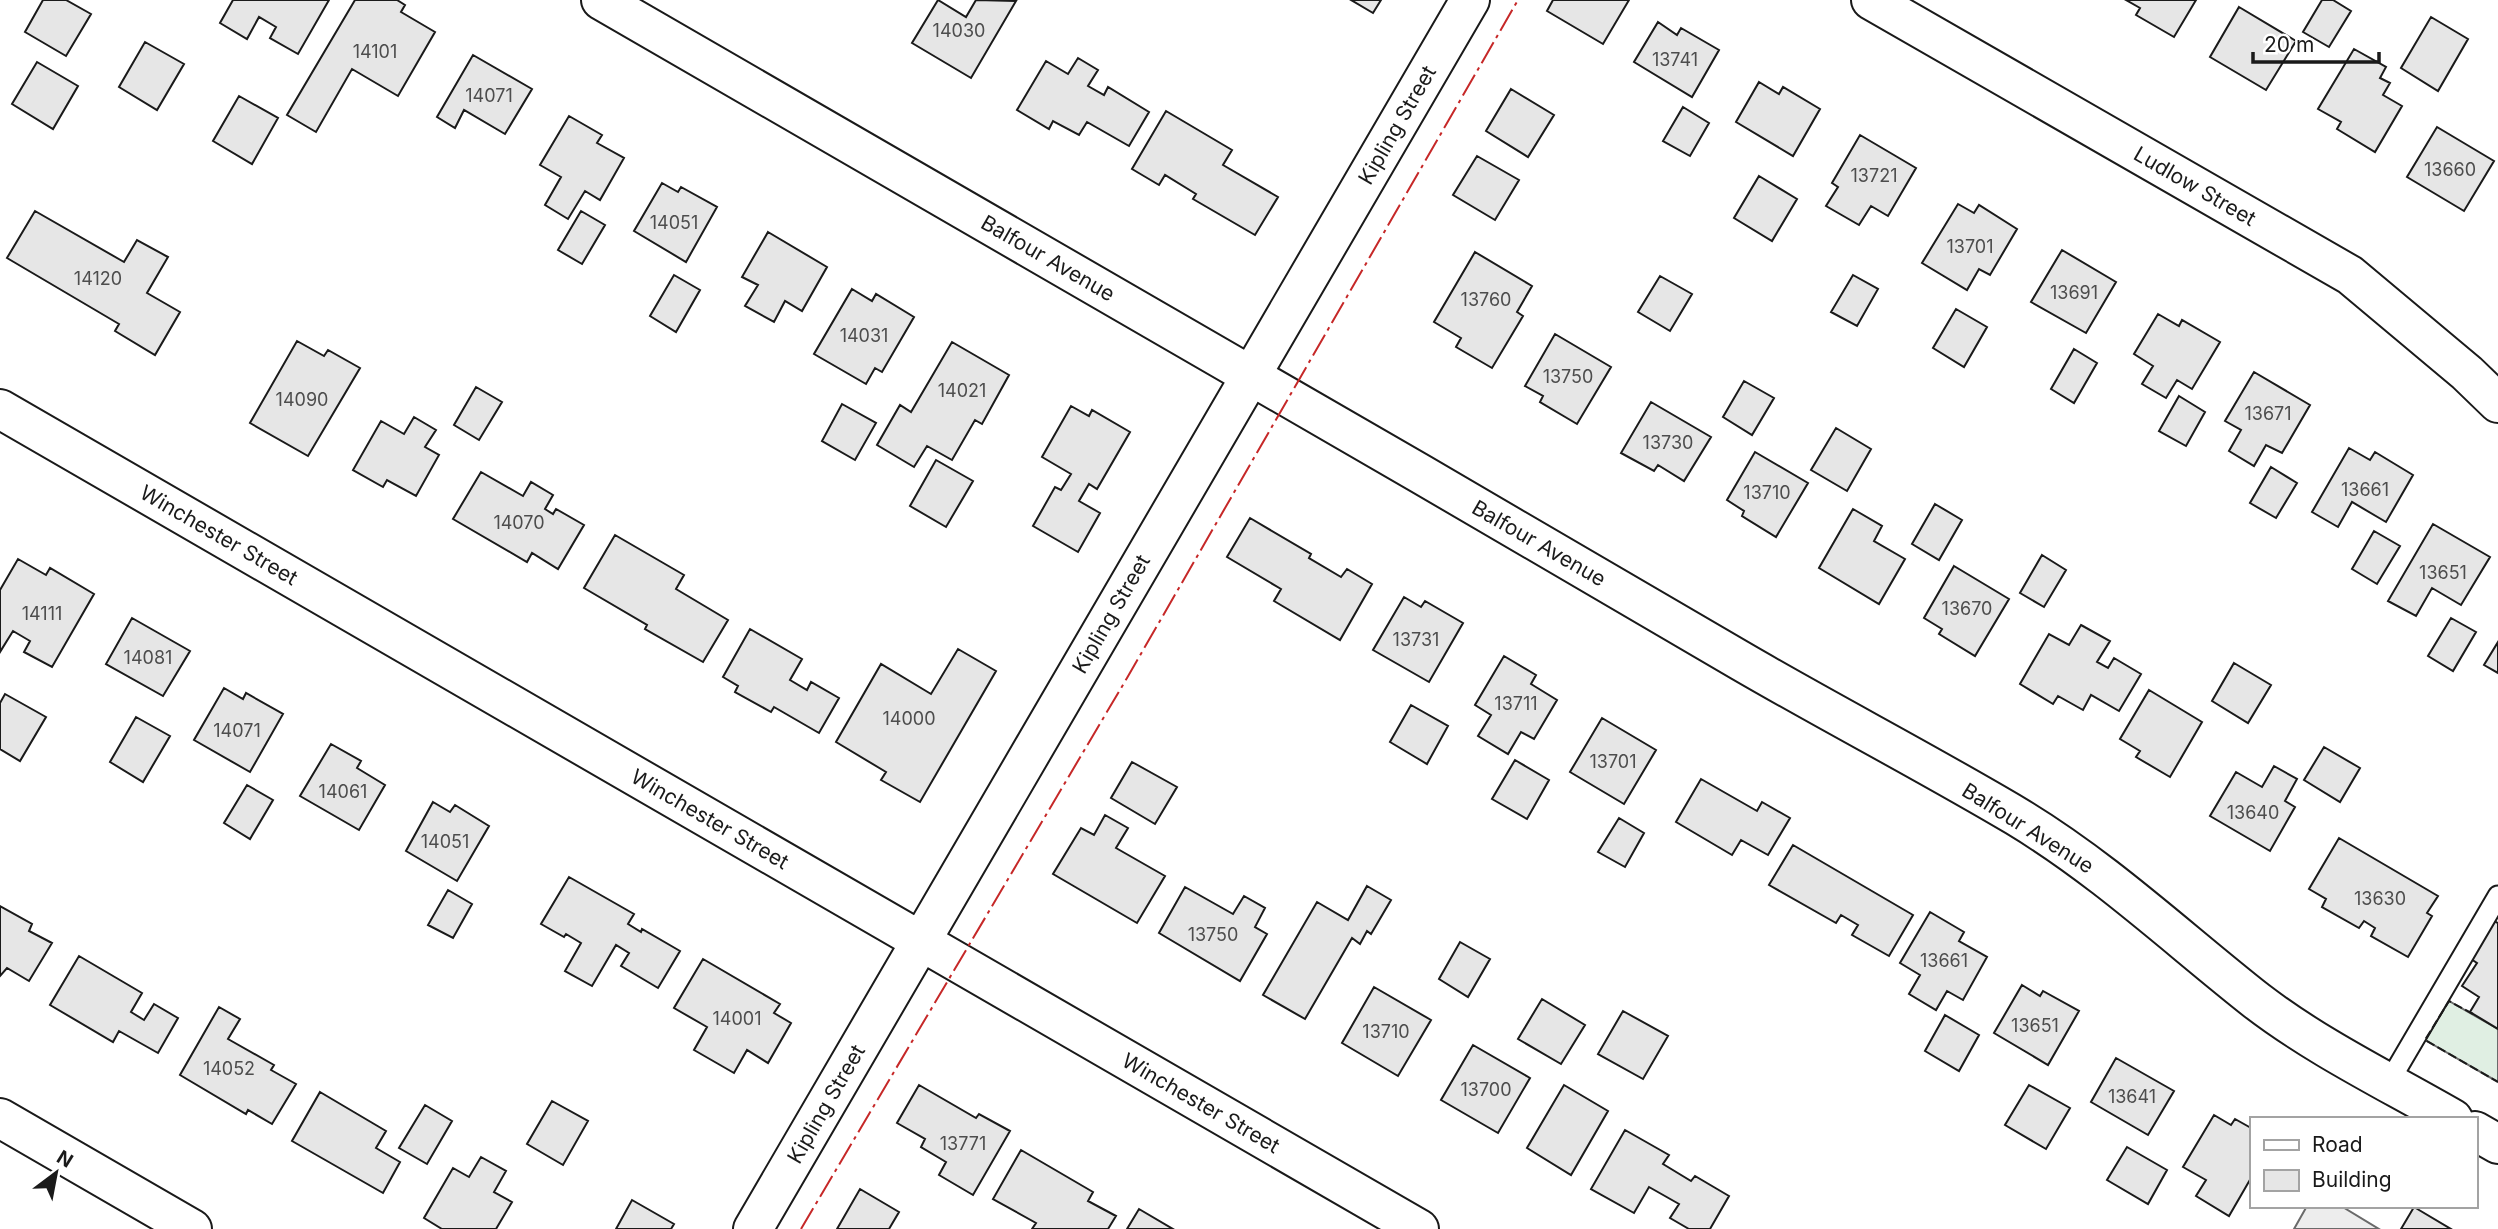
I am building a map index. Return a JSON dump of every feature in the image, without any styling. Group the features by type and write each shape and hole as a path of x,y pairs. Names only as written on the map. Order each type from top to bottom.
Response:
{"street":[{"name":"Balfour Avenue","path":"601,0 1774,680 2025,822 2069,849 2123,890 2260,1003 2310,1037 2450,1117"},
{"name":"Kipling Street","path":"754,1229 1470,0"},
{"name":"Ludlow Street","path":"1871,0 2350,275 2467,373 2498,403"},
{"name":"Winchester Street","path":"0,409 1419,1229"},
{"path":"0,1118 192,1229"},
{"path":"2477,1133 2498,1144"}],"lane":[{"path":"2389,1082 2498,896"}],"green space":[{"path":"2449,1001 2498,1029 2498,1082 2425,1040"}],"shaded area":[{"path":"2306,1208 2344,1208 2379,1229 2294,1229"}],"building":[{"path":"43,0 66,0 91,14 66,56 25,32"},
{"path":"233,0 329,0 298,54 270,38 276,27 259,17 247,39 220,23"},
{"path":"355,0 397,0 405,5 401,12 435,32 398,96 352,69 316,132 287,115"},
{"path":"938,0 966,17 976,0 1016,1 971,78 912,43"},
{"path":"1351,0 1381,0 1373,13"},
{"path":"1553,0 1629,0 1603,44 1547,11"},
{"path":"2126,0 2196,0 2174,37 2136,15 2140,8"},
{"path":"2322,0 2333,0 2351,11 2329,47 2303,32"},
{"path":"2239,7 2296,41 2266,90 2210,57"},
{"path":"2431,17 2468,39 2438,91 2401,68"},
{"path":"1658,22 1677,35 1681,28 1719,50 1692,97 1634,62"},
{"path":"145,42 184,64 157,110 119,87"},
{"path":"2354,49 2386,67 2380,78 2390,83 2383,95 2402,106 2375,152 2337,129 2341,122 2318,109"},
{"path":"473,55 532,89 505,134 464,110 455,128 437,117"},
{"path":"1078,58 1098,70 1088,86 1104,95 1108,87 1149,112 1129,146 1087,122 1079,135 1053,121 1049,129 1017,110 1046,61 1068,74"},
{"path":"37,62 78,86 53,129 12,104"},
{"path":"1759,82 1779,94 1783,87 1820,109 1793,156 1736,122"},
{"path":"1511,89 1554,115 1528,157 1486,131"},
{"path":"239,96 278,118 252,164 213,141"},
{"path":"1683,107 1709,123 1690,156 1663,141"},
{"path":"1166,111 1232,150 1223,165 1278,197 1255,235 1193,199 1196,194 1165,175 1159,185 1132,169"},
{"path":"569,116 602,135 597,143 624,158 600,200 585,191 568,219 545,205 561,177 540,165"},
{"path":"2437,127 2494,161 2464,211 2407,177"},
{"path":"1860,135 1916,168 1888,216 1871,206 1859,225 1826,206 1838,187 1832,183"},
{"path":"1477,156 1519,180 1495,220 1453,195"},
{"path":"1759,176 1797,199 1772,241 1734,218"},
{"path":"662,183 678,192 681,187 717,207 686,262 634,231"},
{"path":"1958,204 1974,213 1979,205 2017,229 1990,275 1979,269 1967,290 1922,263"},
{"path":"35,211 124,262 137,240 168,257 147,293 180,312 155,355 115,331 119,324 7,258"},
{"path":"581,211 605,225 582,264 558,250"},
{"path":"768,232 827,267 802,311 785,301 774,322 745,306 758,285 742,277"},
{"path":"2062,250 2116,282 2086,333 2031,302"},
{"path":"1475,252 1532,286 1517,312 1523,316 1492,368 1456,347 1461,338 1434,322"},
{"path":"674,275 700,290 676,332 650,316"},
{"path":"1853,275 1878,289 1857,326 1831,312"},
{"path":"1660,276 1692,294 1670,331 1638,312"},
{"path":"852,289 872,301 876,294 914,317 882,372 875,368 866,384 814,354"},
{"path":"1956,309 1987,327 1964,367 1933,348"},
{"path":"2158,314 2179,326 2182,320 2220,342 2192,389 2177,380 2166,398 2142,384 2153,366 2134,354"},
{"path":"1555,334 1611,367 1577,424 1540,402 1543,396 1525,386"},
{"path":"297,341 324,356 328,350 360,368 308,456 250,423"},
{"path":"952,342 1009,375 982,424 975,420 952,460 927,446 914,467 877,445 900,405 911,412"},
{"path":"2074,349 2097,363 2074,403 2051,389"},
{"path":"2254,372 2310,405 2282,453 2266,445 2254,466 2229,451 2241,430 2225,421"},
{"path":"1744,381 1774,398 1752,435 1723,417"},
{"path":"476,387 502,402 479,440 454,425"},
{"path":"2179,396 2205,412 2186,446 2159,431"},
{"path":"1651,402 1711,437 1684,481 1658,465 1654,471 1621,453"},
{"path":"842,404 876,423 855,460 822,441"},
{"path":"1071,406 1089,416 1092,410 1130,432 1097,489 1089,484 1079,501 1100,513 1078,552 1033,526 1055,487 1061,490 1071,474 1042,457"},
{"path":"414,417 436,430 425,447 439,455 416,496 387,480 383,487 353,470 381,421 404,434"},
{"path":"1836,428 1871,449 1847,491 1811,470"},
{"path":"2349,448 2370,460 2375,452 2413,475 2386,522 2352,502 2338,527 2312,512"},
{"path":"1755,452 1808,483 1776,537 1742,516 1744,511 1727,500"},
{"path":"936,460 973,481 946,527 910,506"},
{"path":"2271,467 2297,483 2276,518 2250,503"},
{"path":"481,472 523,496 531,482 553,495 545,509 553,514 556,509 584,525 558,569 532,553 527,562 453,519"},
{"path":"1935,504 1962,520 1939,560 1912,544"},
{"path":"1853,509 1882,526 1874,541 1905,559 1879,604 1819,568"},
{"path":"1250,518 1311,554 1309,558 1341,577 1347,569 1372,584 1340,640 1274,601 1281,589 1227,557"},
{"path":"2433,524 2490,557 2461,605 2432,588 2416,616 2388,601"},
{"path":"2374,531 2400,546 2377,584 2352,569"},
{"path":"615,535 684,575 676,589 728,620 703,662 645,629 647,625 584,588"},
{"path":"2042,555 2066,570 2044,607 2020,593"},
{"path":"18,559 46,575 50,568 94,594 52,667 24,652 30,641 13,631 0,652 0,590"},
{"path":"1954,566 2009,599 1975,656 1939,634 1942,629 1924,618"},
{"path":"1404,597 1421,607 1425,601 1463,623 1429,682 1373,650"},
{"path":"132,618 190,651 163,696 106,664"},
{"path":"2451,618 2476,632 2453,671 2428,656"},
{"path":"2081,625 2110,641 2097,662 2108,668 2114,658 2141,674 2119,711 2091,695 2083,710 2058,696 2053,704 2020,684 2049,634 2069,645"},
{"path":"750,629 802,659 790,680 807,690 811,682 839,698 819,733 774,707 771,712 735,692 738,686 723,677"},
{"path":"2498,642 2498,673 2484,665"},
{"path":"958,649 996,671 920,802 881,780 886,772 836,742 881,664 931,694"},
{"path":"1504,656 1536,675 1531,684 1557,700 1534,739 1521,732 1508,754 1478,736 1491,715 1475,705"},
{"path":"2234,663 2271,685 2248,723 2212,701"},
{"path":"224,688 243,699 246,693 283,714 250,772 194,740"},
{"path":"2149,690 2202,722 2170,777 2136,757 2140,751 2120,739"},
{"path":"5,694 46,717 20,761 0,749 0,703"},
{"path":"1411,705 1448,726 1427,764 1390,742"},
{"path":"136,717 170,736 143,782 110,762"},
{"path":"1602,718 1656,750 1624,804 1570,772"},
{"path":"331,744 361,761 357,768 385,785 359,830 300,796"},
{"path":"2324,747 2360,768 2340,802 2304,780"},
{"path":"1515,760 1549,780 1527,819 1492,799"},
{"path":"1132,762 1177,787 1155,824 1111,798"},
{"path":"2274,766 2297,779 2285,801 2295,807 2270,851 2210,816 2236,772 2262,787"},
{"path":"1701,779 1757,811 1762,802 1790,818 1768,855 1741,840 1732,855 1676,822"},
{"path":"247,785 273,800 250,839 224,823"},
{"path":"433,802 450,812 455,805 489,826 457,881 406,851"},
{"path":"1105,815 1128,828 1116,848 1165,876 1137,923 1053,874 1081,828 1094,835"},
{"path":"1619,818 1644,833 1625,867 1598,852"},
{"path":"2339,838 2438,896 2427,913 2432,916 2408,957 2371,936 2375,928 2364,921 2359,928 2322,907 2326,899 2309,889"},
{"path":"1793,845 1913,915 1889,956 1852,935 1858,925 1841,915 1836,923 1769,885"},
{"path":"569,877 634,914 628,924 680,951 658,988 621,966 629,953 616,945 592,986 565,971 581,943 541,924"},
{"path":"1367,886 1391,900 1371,934 1367,931 1360,944 1352,938 1305,1019 1263,995 1317,902 1348,920"},
{"path":"1185,887 1233,914 1244,896 1265,908 1255,927 1267,934 1240,981 1159,933"},
{"path":"448,890 472,904 453,938 428,925"},
{"path":"0,906 32,924 29,931 52,943 29,981 7,968 0,976"},
{"path":"1930,912 1964,932 1959,941 1987,957 1963,1000 1947,991 1936,1010 1909,994 1920,975 1900,963"},
{"path":"2492,920 2498,923 2498,1029 2470,1012 2479,997 2462,986 2477,963 2468,957"},
{"path":"1460,942 1490,959 1468,997 1439,979"},
{"path":"79,956 142,993 131,1012 144,1020 154,1004 178,1018 158,1053 119,1031 113,1042 50,1005"},
{"path":"703,959 780,1004 774,1013 791,1023 768,1063 747,1050 734,1073 694,1050 707,1027 674,1008"},
{"path":"2022,985 2040,996 2043,991 2079,1011 2048,1065 1994,1033"},
{"path":"1374,987 1431,1020 1398,1076 1342,1043"},
{"path":"1542,999 1585,1025 1561,1064 1518,1039"},
{"path":"219,1007 240,1019 228,1039 274,1065 271,1070 296,1084 272,1124 248,1110 246,1114 180,1075"},
{"path":"1623,1011 1668,1036 1643,1079 1598,1054"},
{"path":"1945,1015 1979,1035 1959,1071 1925,1051"},
{"path":"1473,1045 1530,1078 1498,1133 1441,1100"},
{"path":"2116,1058 2174,1091 2148,1135 2091,1102"},
{"path":"919,1085 976,1118 979,1114 1010,1131 973,1195 939,1175 946,1162 921,1147 925,1139 897,1123"},
{"path":"1564,1085 1608,1111 1571,1175 1527,1148"},
{"path":"2029,1085 2070,1108 2046,1149 2005,1125"},
{"path":"320,1092 386,1131 376,1148 400,1162 383,1193 292,1141"},
{"path":"552,1101 588,1121 563,1165 527,1144"},
{"path":"425,1105 452,1121 427,1164 399,1148"},
{"path":"2214,1115 2231,1125 2235,1119 2250,1127 2250,1180 2229,1216 2196,1196 2206,1180 2183,1167"},
{"path":"1625,1130 1669,1155 1663,1164 1691,1181 1695,1176 1729,1196 1710,1229 1689,1229 1670,1218 1679,1204 1649,1187 1634,1213 1591,1189"},
{"path":"2127,1147 2167,1170 2148,1204 2107,1180"},
{"path":"1021,1150 1093,1192 1088,1201 1116,1216 1108,1229 1032,1229 1036,1223 993,1199"},
{"path":"481,1157 506,1171 494,1192 512,1202 496,1229 442,1229 424,1218 453,1168 469,1177"},
{"path":"860,1189 899,1212 889,1229 837,1229"},
{"path":"632,1200 674,1224 671,1229 616,1229"},
{"path":"2416,1208 2451,1229 2401,1229"},
{"path":"1139,1209 1173,1229 1127,1229"}],"fence":[{"path":"2473,1014 2449,1001 2425,1040 2498,1082"}],"power":[{"path":"801,1229 1127,678 1518,0"}]}
